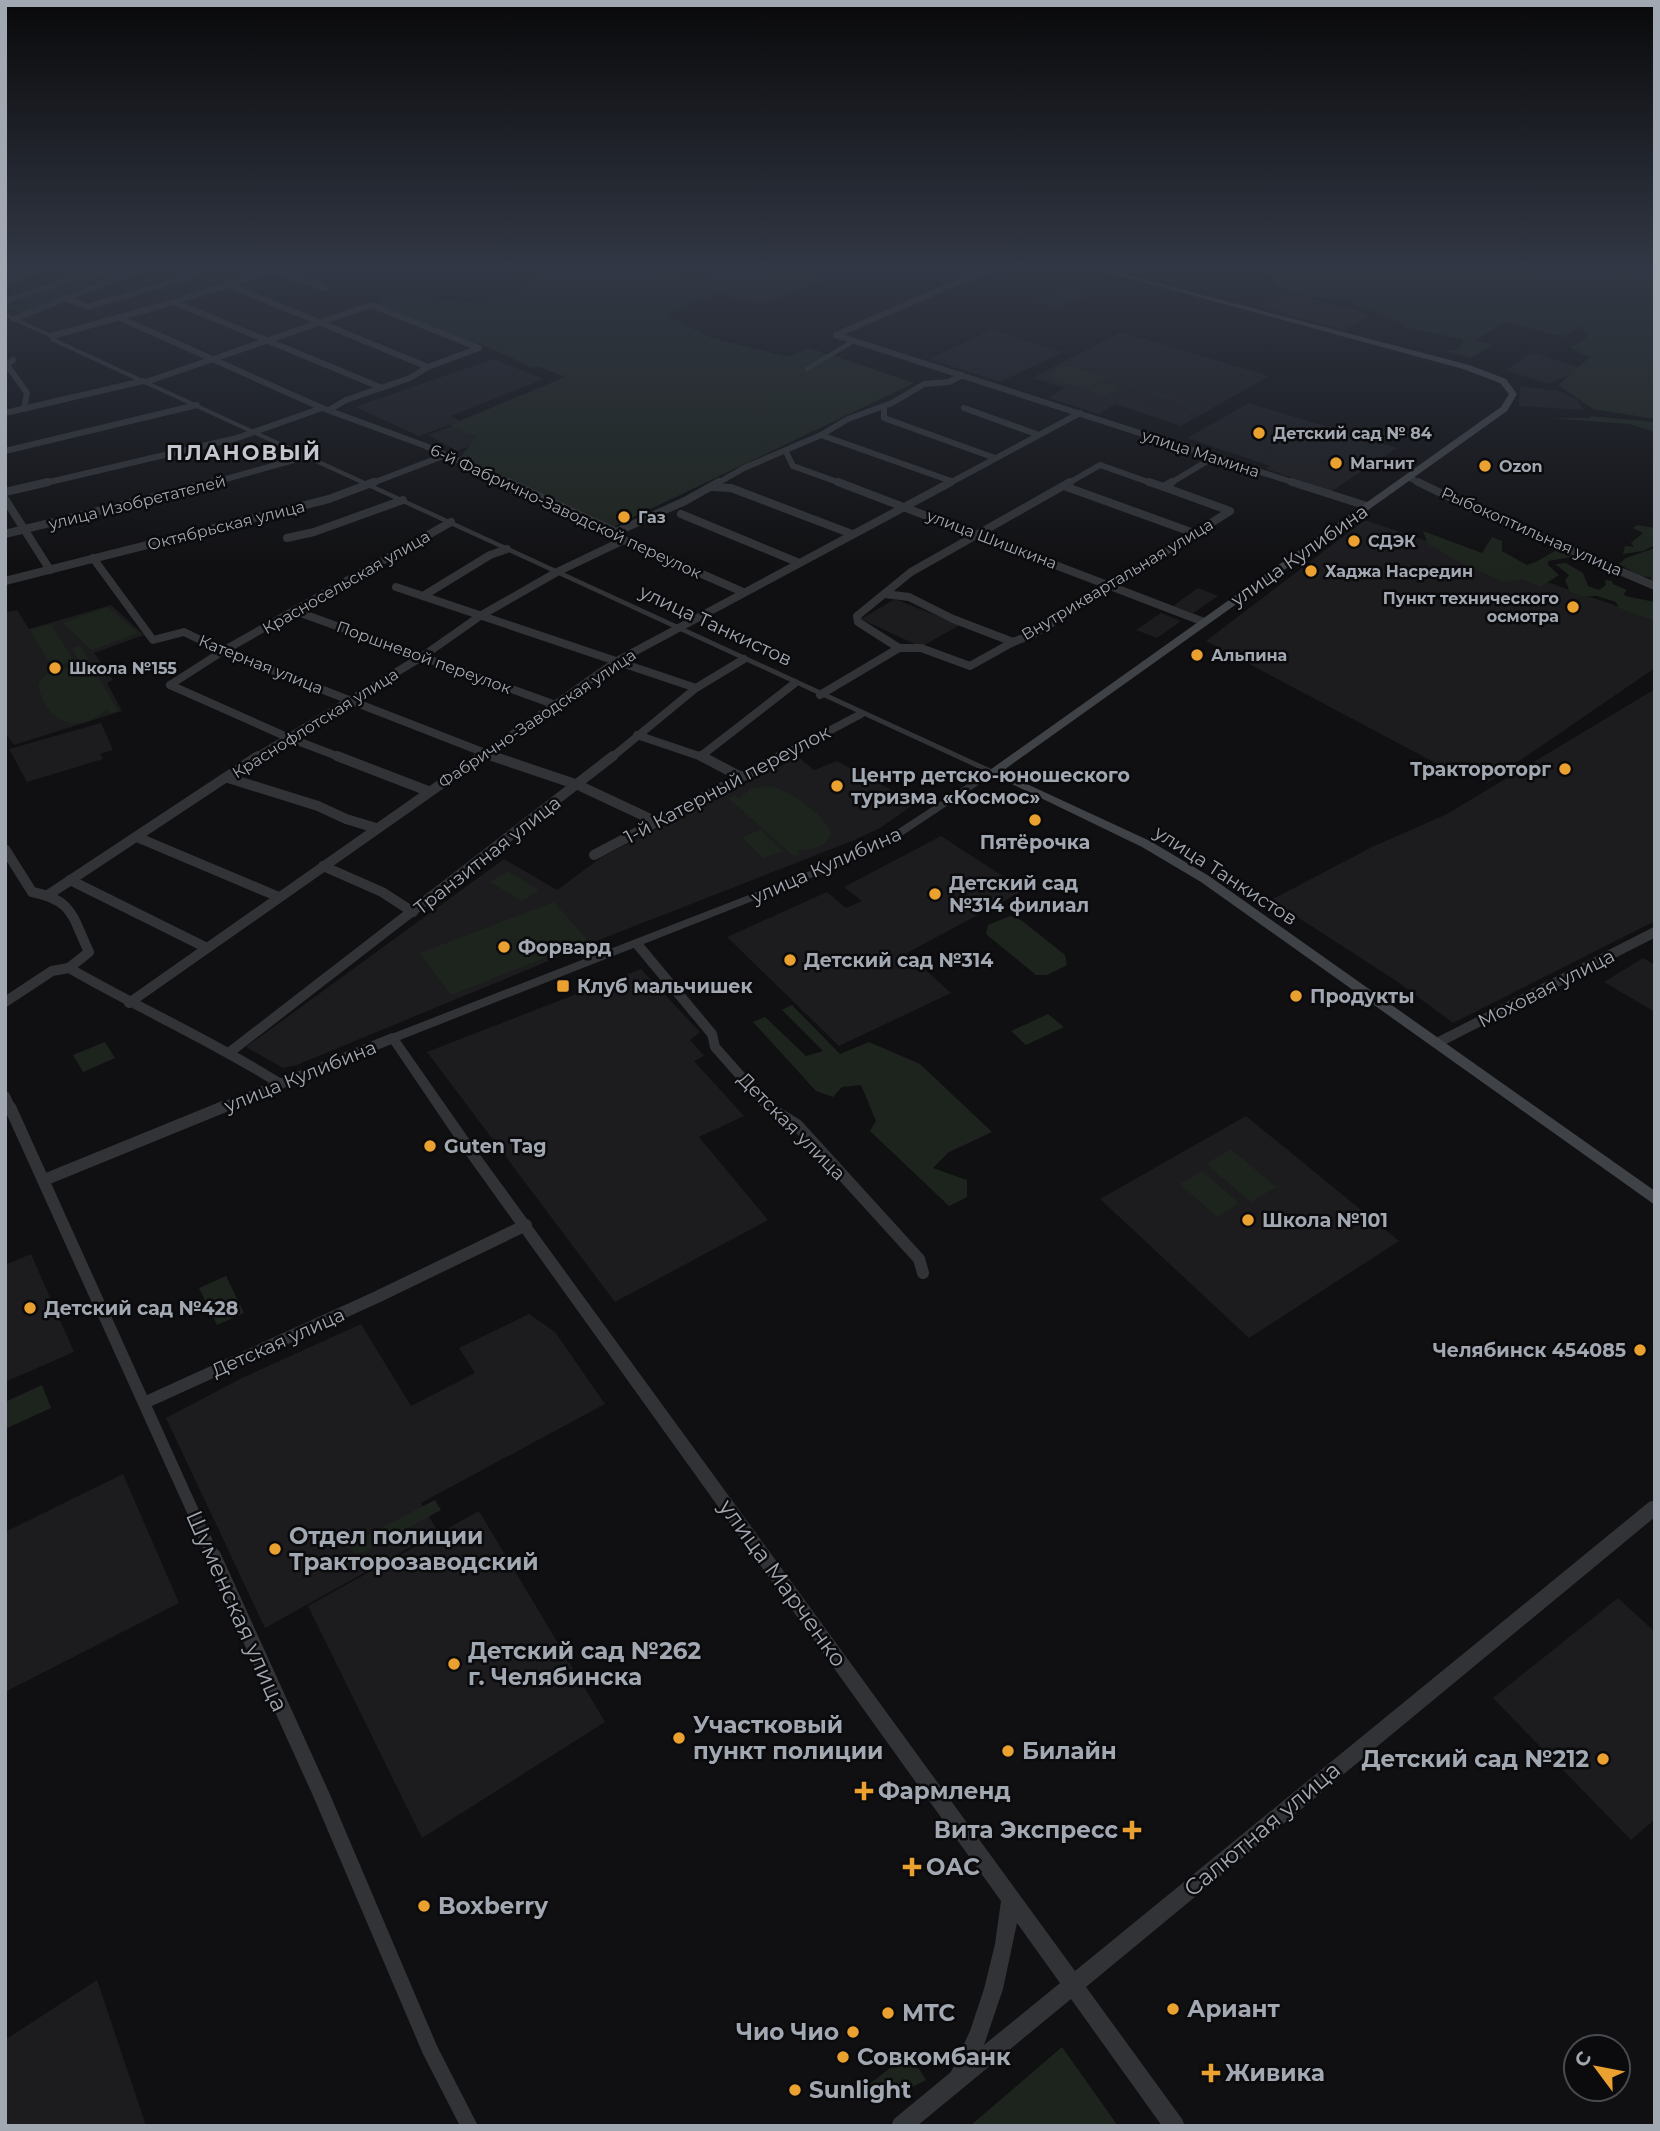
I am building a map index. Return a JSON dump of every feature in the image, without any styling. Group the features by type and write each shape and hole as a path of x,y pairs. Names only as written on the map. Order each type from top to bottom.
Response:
{"main road":[{"name":"улица Кулибина","path":"993,772 1504,408 1513,394 1511,387 1470,368"},
{"name":"улица Танкистов","path":"993,772 1146,844 1193,872 1655,1199"}],"street":[{"path":"10,368 27,393 24,409"},
{"name":"улица Танкистов","path":"115,368 861,714 993,772"},
{"path":"5,413 144,382 186,368"},
{"name":"6-й Фабрично-Заводской переулок","path":"235,368 325,410 423,445 443,456 517,485 616,532 624,540 743,592"},
{"path":"335,368 382,388"},
{"path":"5,492 254,432 325,410 410,378 426,368"},
{"name":"улица Мамина","path":"941,368 1367,506"},
{"path":"616,532 677,505 744,468 821,435 848,419 884,407 924,384 949,382 962,375"},
{"path":"5,451 197,405"},
{"path":"884,407 884,418 995,458"},
{"path":"964,408 1040,435"},
{"name":"Фабрично-Заводская улица","path":"129,1003 617,661 797,562 1080,413"},
{"path":"821,435 951,481"},
{"name":"улица Шишкина","path":"786,452 793,466 905,506 1203,622"},
{"name":"улица Изобретателей","path":"5,534 283,465 308,456"},
{"name":"Октябрьская улица","path":"5,581 329,499 443,456"},
{"path":"1164,487 1214,457"},
{"name":"Внутриквартальная улица","path":"1100,465 1164,487 1230,511 1034,634 1013,642 970,666 921,648 898,648 858,622 857,615 885,594 887,587 1100,465"},
{"name":"Рыбокоптильная улица","path":"1408,477 1472,508 1655,586"},
{"path":"1064,486 1194,533"},
{"path":"711,487 731,488 852,534"},
{"path":"5,499 50,569"},
{"path":"287,538 314,532 403,500"},
{"path":"677,505 681,514"},
{"path":"647,518 681,514 797,562"},
{"name":"Красносельская улица","path":"287,737 170,685 223,651 451,522"},
{"name":"Краснофлотская улица","path":"48,895 139,838 287,737 423,656 480,616 557,572 624,540"},
{"path":"423,596 490,555 507,549"},
{"name":"Катерная улица","path":"93,558 153,640 184,632 223,651 483,753 578,785 657,822"},
{"path":"396,587 696,688"},
{"path":"885,594 909,597 953,619 1013,642"},
{"name":"Поршневой переулок","path":"295,611 552,704"},
{"path":"820,695 898,648"},
{"name":"Транзитная улица","path":"230,1052 578,785 696,688 744,659"},
{"path":"701,756 795,683"},
{"name":"1-й Катерный переулок","path":"594,855 861,714"},
{"path":"637,735 701,756 741,777"},
{"path":"287,737 429,791"},
{"name":"улица Кулибина","path":"44,1180 279,1083 827,869 890,839 993,772"},
{"path":"228,778 318,806 346,819 376,828"},
{"path":"139,838 279,897"},
{"path":"5,849 32,892 48,895 65,903 89,952 69,968 52,971 5,1002"},
{"path":"323,866 382,892 413,912"},
{"path":"69,880 206,948"},
{"name":"Моховая улица","path":"1437,1043 1655,932"},
{"name":"Детская улица","path":"637,944 712,1034 716,1047 771,1110 797,1125 919,1259 923,1273"},
{"path":"69,968 129,1003 230,1052 279,1083"},
{"name":"улица Марченко","path":"393,1038 1175,2126"},
{"name":"Шуменская улица","path":"5,1096 321,1794 430,2050 469,2126"},
{"name":"Детская улица","path":"144,1403 377,1297 526,1225"},
{"name":"Салютная улица","path":"901,2126 1655,1507"},
{"path":"957,2080 975,2045 1002,1967 1011,1898"}],"shaded area":[{"path":"466,368 517,368 544,379 451,416 460,421 419,436 355,407"},
{"path":"543,368 871,368 914,383 613,527 459,459 476,437 450,425 565,377"},
{"path":"958,368 1028,368 1000,382"},
{"path":"1050,368 1244,368 1269,376 1181,426 1115,404 1099,414 1048,398 1065,388 1032,378"},
{"path":"1058,368 1079,368 1193,404 1197,407 1182,417 1171,417 1045,376","holes":["1107,379 1194,407 1180,416 1173,416 1106,395 1118,388 1103,383 1088,389"]},
{"path":"1508,368 1583,369 1548,384 1506,370"},
{"path":"1577,368 1655,368 1655,419 1593,409 1558,385"},
{"path":"1520,386 1558,391 1576,399 1584,410 1519,406"},
{"path":"1249,403 1397,448 1332,491 1266,469 1270,466 1187,438"},
{"path":"1589,416 1655,422 1655,432 1629,424 1550,418 1591,418"},
{"path":"455,425 481,441 457,451 428,435"},
{"path":"1365,520 1655,619 1655,668 1487,783 1454,762 1443,767 1206,641"},
{"path":"1637,525 1655,528 1655,545 1643,551 1623,554 1625,546 1634,547 1631,543 1643,533 1633,528"},
{"path":"1423,531 1482,553 1492,537 1502,541 1502,551 1527,565 1563,548 1572,552 1571,557 1548,561 1548,565 1559,575 1540,587 1523,579 1504,582 1465,565 1428,544"},
{"path":"1655,548 1655,582 1619,564 1626,558"},
{"path":"1566,563 1583,573 1588,586 1599,590 1606,585 1605,580 1612,581 1627,590 1625,596 1655,602 1655,621 1619,608 1616,602 1570,592 1565,580 1569,575 1555,564"},
{"path":"1198,588 1218,596 1193,613 1173,606"},
{"path":"895,599 960,625 921,647 861,619"},
{"name":"Школа №155","path":"111,605 144,635 94,653 113,680 107,683 122,711 14,745 5,733 5,613 17,610 29,629"},
{"path":"108,607 138,633 92,650 63,623"},
{"path":"1161,613 1181,621 1157,638 1136,630"},
{"path":"51,624 74,661 52,667 30,630"},
{"path":"80,646 118,711 110,713 107,709 85,722 74,723 55,716 42,697 38,684 46,675 57,670 83,668 72,648"},
{"path":"1655,689 1655,921 1453,1023 1395,980 1271,900 1372,847 1447,814"},
{"path":"101,723 113,750 100,754 103,759 27,782 9,749"},
{"path":"798,757 814,770 837,761 916,803 880,828 852,841 604,938 297,1065 283,1068 246,1047 504,859 557,890 602,857"},
{"path":"768,786 785,791 814,811 828,827 831,834 828,839 812,849 796,850 800,854 794,856 728,798 735,795 739,799 750,789"},
{"path":"761,830 783,851 763,858 742,837"},
{"path":"941,836 1024,890 907,953 951,993 839,1046 727,937 827,892 846,908 862,901 844,887"},
{"path":"507,871 539,890 522,901 490,882"},
{"name":"Форвард","path":"554,902 588,941 451,995 420,953"},
{"path":"1010,916 1021,920 1065,955 1067,965 1047,975 1036,975 986,934 988,925"},
{"path":"1643,958 1655,965 1655,1012 1604,982"},
{"path":"641,969 700,1032 690,1040 704,1056 694,1061 744,1116 699,1137 768,1220 615,1302 427,1052"},
{"path":"792,1005 840,1054 869,1042 920,1064 992,1132 949,1152 933,1168 967,1180 967,1197 949,1206 870,1131 876,1121 861,1085 842,1087 833,1097 816,1091 753,1022 765,1017 806,1056 823,1051 782,1010"},
{"path":"1048,1014 1064,1027 1026,1045 1011,1031"},
{"path":"105,1042 115,1058 83,1072 73,1055"},
{"name":"Школа №101","path":"1246,1116 1399,1241 1249,1338 1100,1199"},
{"path":"1231,1149 1276,1187 1251,1202 1206,1164"},
{"path":"1202,1171 1239,1203 1217,1217 1180,1184"},
{"name":"Детский сад №428","path":"31,1254 74,1352 5,1382 5,1265"},
{"path":"226,1276 244,1313 217,1325 199,1288"},
{"path":"529,1314 555,1332 605,1404 421,1503 438,1532 265,1628 166,1418 242,1378 361,1324 411,1406 475,1373 459,1348"},
{"path":"42,1385 51,1408 5,1429 5,1402"},
{"path":"123,1474 179,1603 5,1692 5,1532"},
{"path":"435,1500 441,1510 363,1552 356,1553 346,1546"},
{"name":"Детский сад №262 г. Челябинска","path":"479,1511 605,1722 422,1838 308,1606"},
{"name":"Детский сад №212","path":"1618,1598 1655,1632 1655,1819 1631,1840 1493,1698"},
{"path":"97,1980 146,2126 5,2126 5,2040"},
{"path":"1062,2047 1118,2126 970,2126"},
{"path":"909,2053 926,2080 876,2106 868,2094 871,2083"}],"place":[{"name":"Детский сад № 84","path":"1259,433"},
{"name":"Магнит","path":"1336,463"},
{"name":"Ozon","path":"1485,466"},
{"name":"Газ","path":"624,517"},
{"name":"СДЭК","path":"1354,541"},
{"name":"Хаджа Насредин","path":"1311,571"},
{"name":"Пункт технического осмотра","path":"1573,607"},
{"name":"Альпина","path":"1197,655"},
{"name":"Школа №155","path":"55,668"},
{"name":"Трактороторг","path":"1565,769"},
{"name":"Центр детско-юношеского туризма «Космос»","path":"837,786"},
{"name":"Пятёрочка","path":"1035,820"},
{"name":"Детский сад №314 филиал","path":"935,894"},
{"name":"Форвард","path":"504,947"},
{"name":"Детский сад №314","path":"790,960"},
{"name":"Клуб мальчишек","path":"563,986"},
{"name":"Продукты","path":"1296,996"},
{"name":"Guten Tag","path":"430,1146"},
{"name":"Школа №101","path":"1248,1220"},
{"name":"Детский сад №428","path":"30,1308"},
{"name":"Челябинск 454085","path":"1640,1350"},
{"name":"Отдел полиции Тракторозаводский","path":"275,1549"},
{"name":"Детский сад №262 г. Челябинска","path":"454,1664"},
{"name":"Участковый пункт полиции","path":"679,1738"},
{"name":"Билайн","path":"1008,1751"},
{"name":"Детский сад №212","path":"1603,1759"},
{"name":"Фармленд","path":"864,1791"},
{"name":"Вита Экспресс","path":"1132,1830"},
{"name":"ОАС","path":"912,1867"},
{"name":"Boxberry","path":"424,1906"},
{"name":"Ариант","path":"1173,2009"},
{"name":"МТС","path":"888,2013"},
{"name":"Чио Чио","path":"853,2032"},
{"name":"Совкомбанк","path":"843,2057"},
{"name":"Живика","path":"1211,2073"},
{"name":"Sunlight","path":"795,2090"}],"district":[{"name":"ПЛАНОВЫЙ","path":"244,453"}]}
